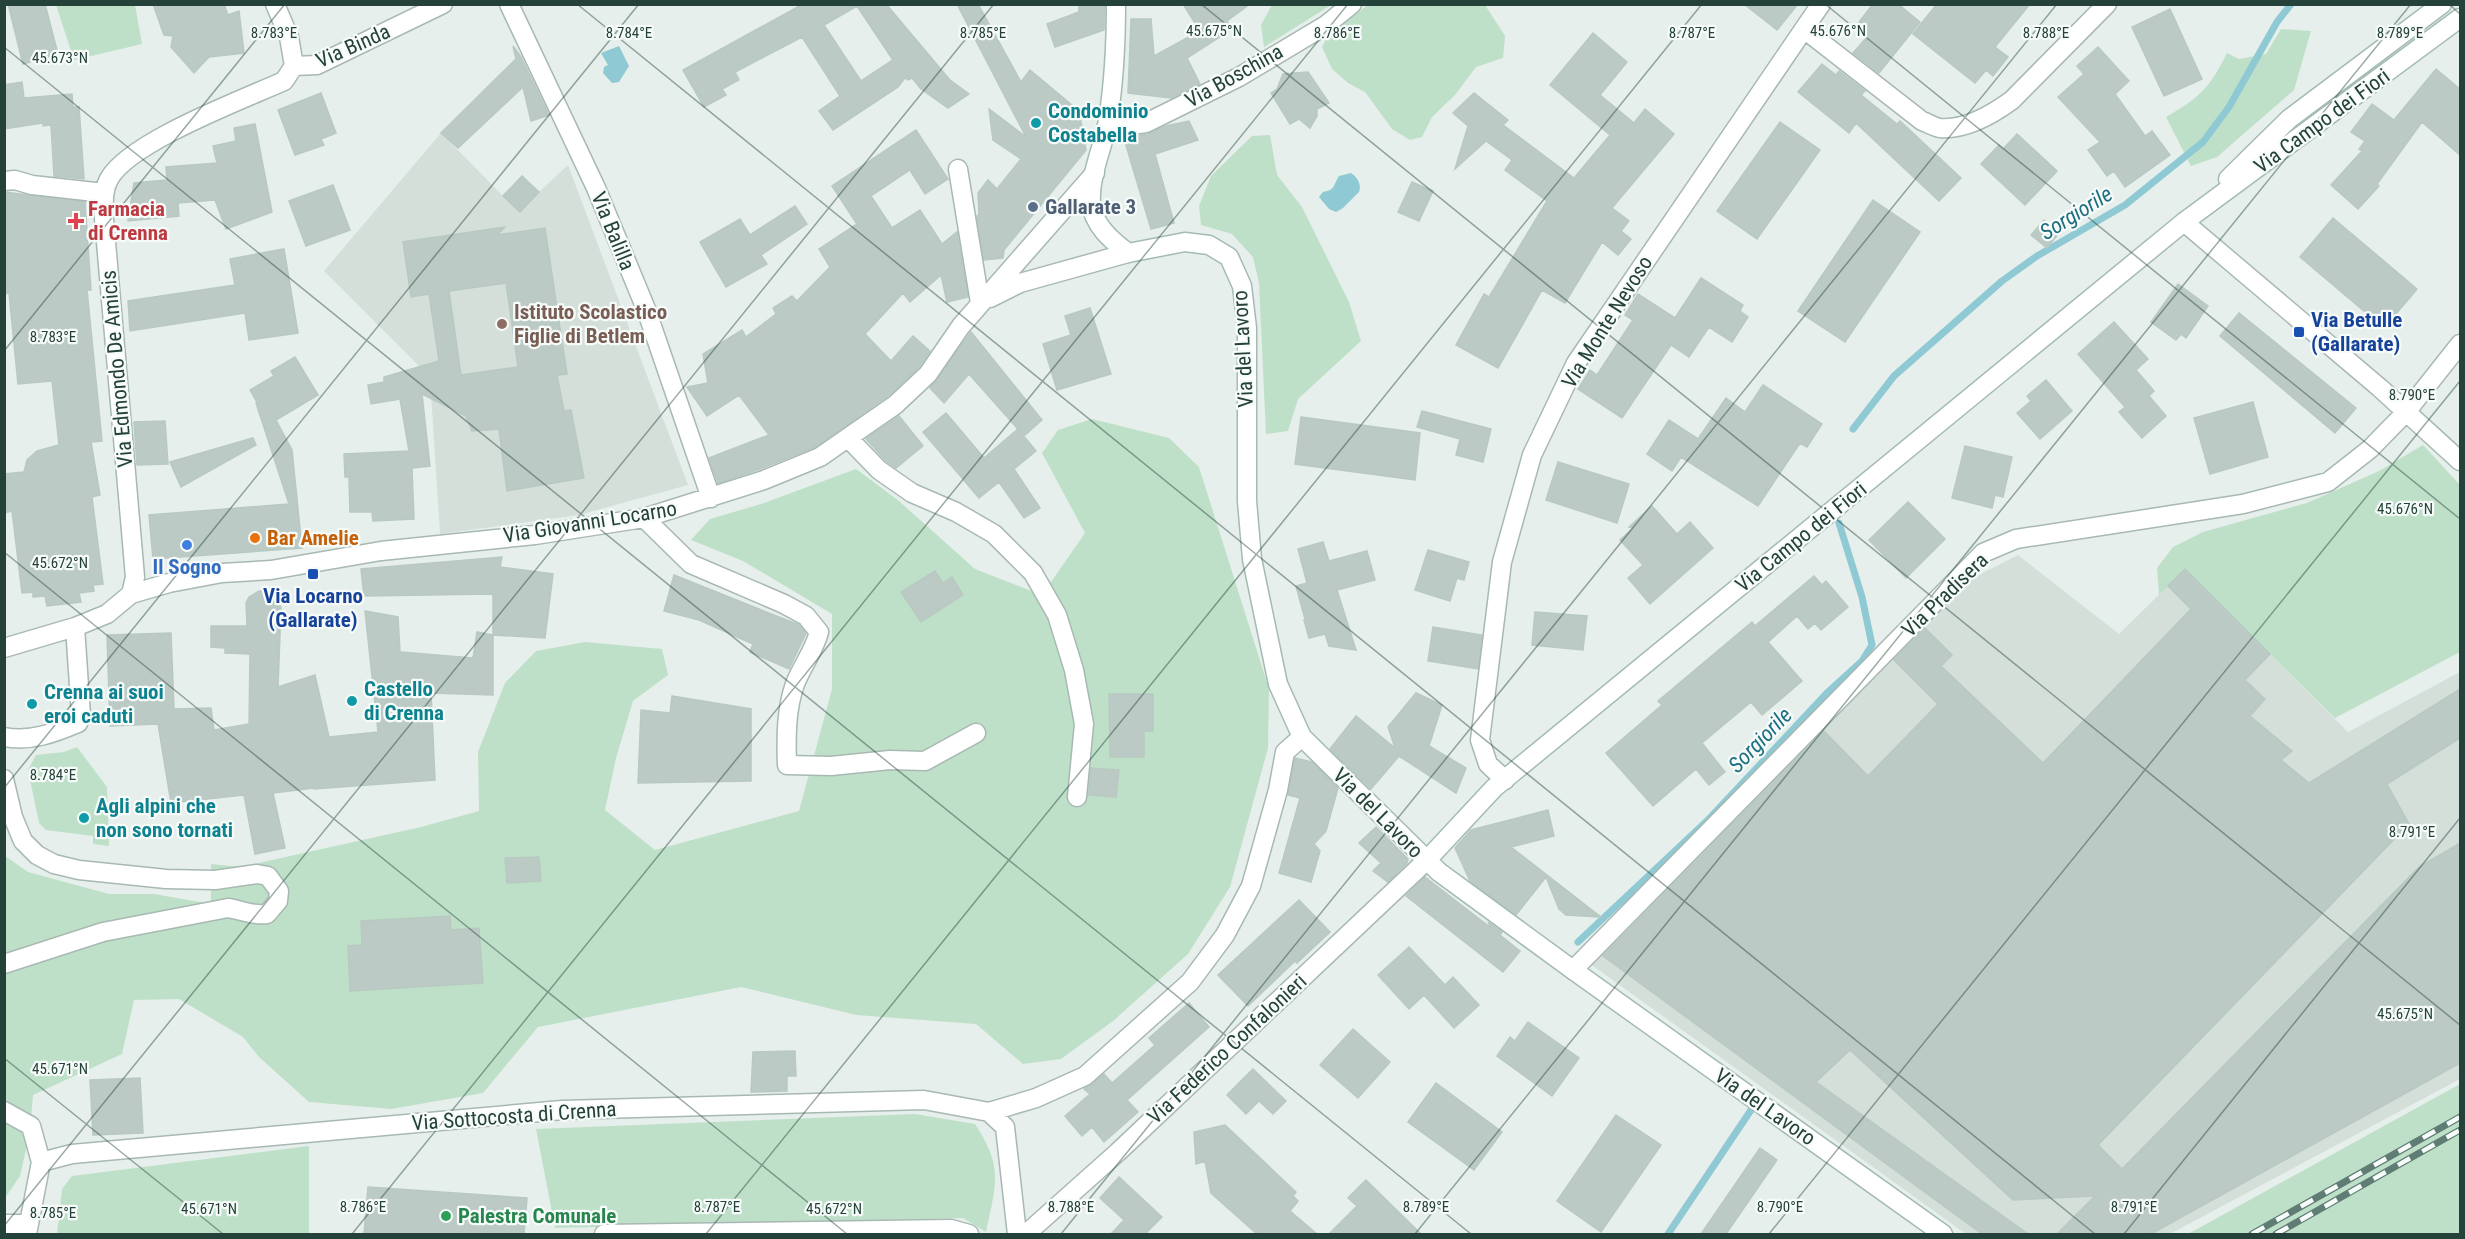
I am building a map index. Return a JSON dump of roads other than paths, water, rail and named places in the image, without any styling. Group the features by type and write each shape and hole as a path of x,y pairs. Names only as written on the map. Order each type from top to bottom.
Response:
{"street":[{"path":"275,4 289,37 294,66"},
{"name":"Via Binda","path":"294,66 317,65 443,4"},
{"name":"Via Balilla","path":"509,4 610,221 646,309 711,498"},
{"path":"1116,4 1115,53 1108,121 1095,173 1091,202 1099,225 1112,241 1128,253"},
{"name":"Via Boschina","path":"1108,121 1124,126 1146,123 1239,77 1326,25 1353,4"},
{"name":"Via Monte Nevoso","path":"1505,780 1488,764 1480,740 1502,562 1532,455 1576,363 1821,4"},
{"path":"1804,29 1922,121 1940,128 1961,126 1997,111 2012,100 2107,4"},
{"name":"Via Campo dei Fiori","path":"2184,222 2289,119 2442,4"},
{"name":"Via Campo dei Fiori","path":"1426,861 1494,788 2184,222 2460,18"},
{"name":"Via Edmondo De Amicis","path":"131,594 135,577 105,231 104,193 117,167 151,141 284,81 294,66"},
{"path":"958,169 980,303"},
{"name":"Via Giovanni Locarno","path":"131,594 169,583 222,573 271,570 381,551 536,535 644,518 764,480 820,457 896,405 928,374 980,303 1095,173"},
{"path":"4,181 15,180 43,187 104,193"},
{"path":"2184,222 2407,411 2460,461"},
{"name":"Via del Lavoro","path":"980,303 1020,283 1128,253 1185,242 1209,245 1229,256 1242,286 1247,328 1247,501 1252,559 1278,684 1302,737 1426,861 1573,970 1943,1234"},
{"name":"Via Pradisera","path":"1573,970 1983,553 2016,539 2243,504 2328,482 2370,449 2407,411 2460,344"},
{"path":"848,438 879,470 912,494 956,512 994,534 1033,573 1057,615 1074,670 1084,724 1077,797"},
{"path":"644,518 691,564 784,603 806,616 819,632 815,648 795,684 786,731 787,765 831,766 890,760 925,762 976,733"},
{"path":"4,648 75,627 107,614 131,594"},
{"path":"4,737 19,740 39,737 78,723 81,715 75,627"},
{"name":"Via Sottocosta di Crenna","path":"41,1162 72,1154 562,1110 924,1100 989,1112 1036,1098 1085,1076 1190,982 1225,935 1251,886 1278,790 1285,752 1302,737"},
{"path":"4,779 13,817 23,841 37,855 54,864 79,870 166,879 215,879 257,874 268,876 279,891 278,901 267,914 247,915 240,910 228,908 103,932 4,964"},
{"name":"Via Federico Confalonieri","path":"1026,1234 1135,1136 1426,861"},
{"path":"4,1111 31,1126 41,1162 27,1229 4,1224"},
{"path":"989,1112 1005,1127 1017,1234"},
{"path":"604,1234 951,1229 969,1234"}],"water":[{"path":"619,46 629,66 619,82 612,83 603,73 604,67 608,65 601,53"},
{"path":"1351,173 1358,181 1359,192 1336,212 1329,209 1319,197 1323,192 1332,188 1339,176"}],"waterway":[{"name":"Sorgiorile","path":"1853,429 1894,376 2002,281 2037,256 2125,205 2203,142 2229,107 2277,22 2291,4"},
{"name":"Sorgiorile","path":"1578,942 1709,819 1828,692 1862,661 1872,645 1862,597 1839,523"},
{"name":"Sorgiorile","path":"1668,1234 1751,1110"}],"railway":[{"path":"2252,1234 2460,1117"},
{"path":"2276,1234 2460,1130"}],"place":[{"name":"Condominio Costabella","path":"1036,123"},
{"name":"Gallarate 3","path":"1033,207"},
{"name":"Farmacia di Crenna","path":"76,221"},
{"name":"Istituto Scolastico Figlie di Betlem","path":"502,324"},
{"name":"Via Betulle (Gallarate)","path":"2299,332"},
{"name":"Bar Amelie","path":"255,538"},
{"name":"Il Sogno","path":"187,545"},
{"name":"Via Locarno (Gallarate)","path":"313,574"},
{"name":"Castello di Crenna","path":"352,701"},
{"name":"Crenna ai suoi eroi caduti","path":"32,704"},
{"name":"Agli alpini che non sono tornati","path":"84,818"},
{"name":"Palestra Comunale","path":"446,1216"}]}
